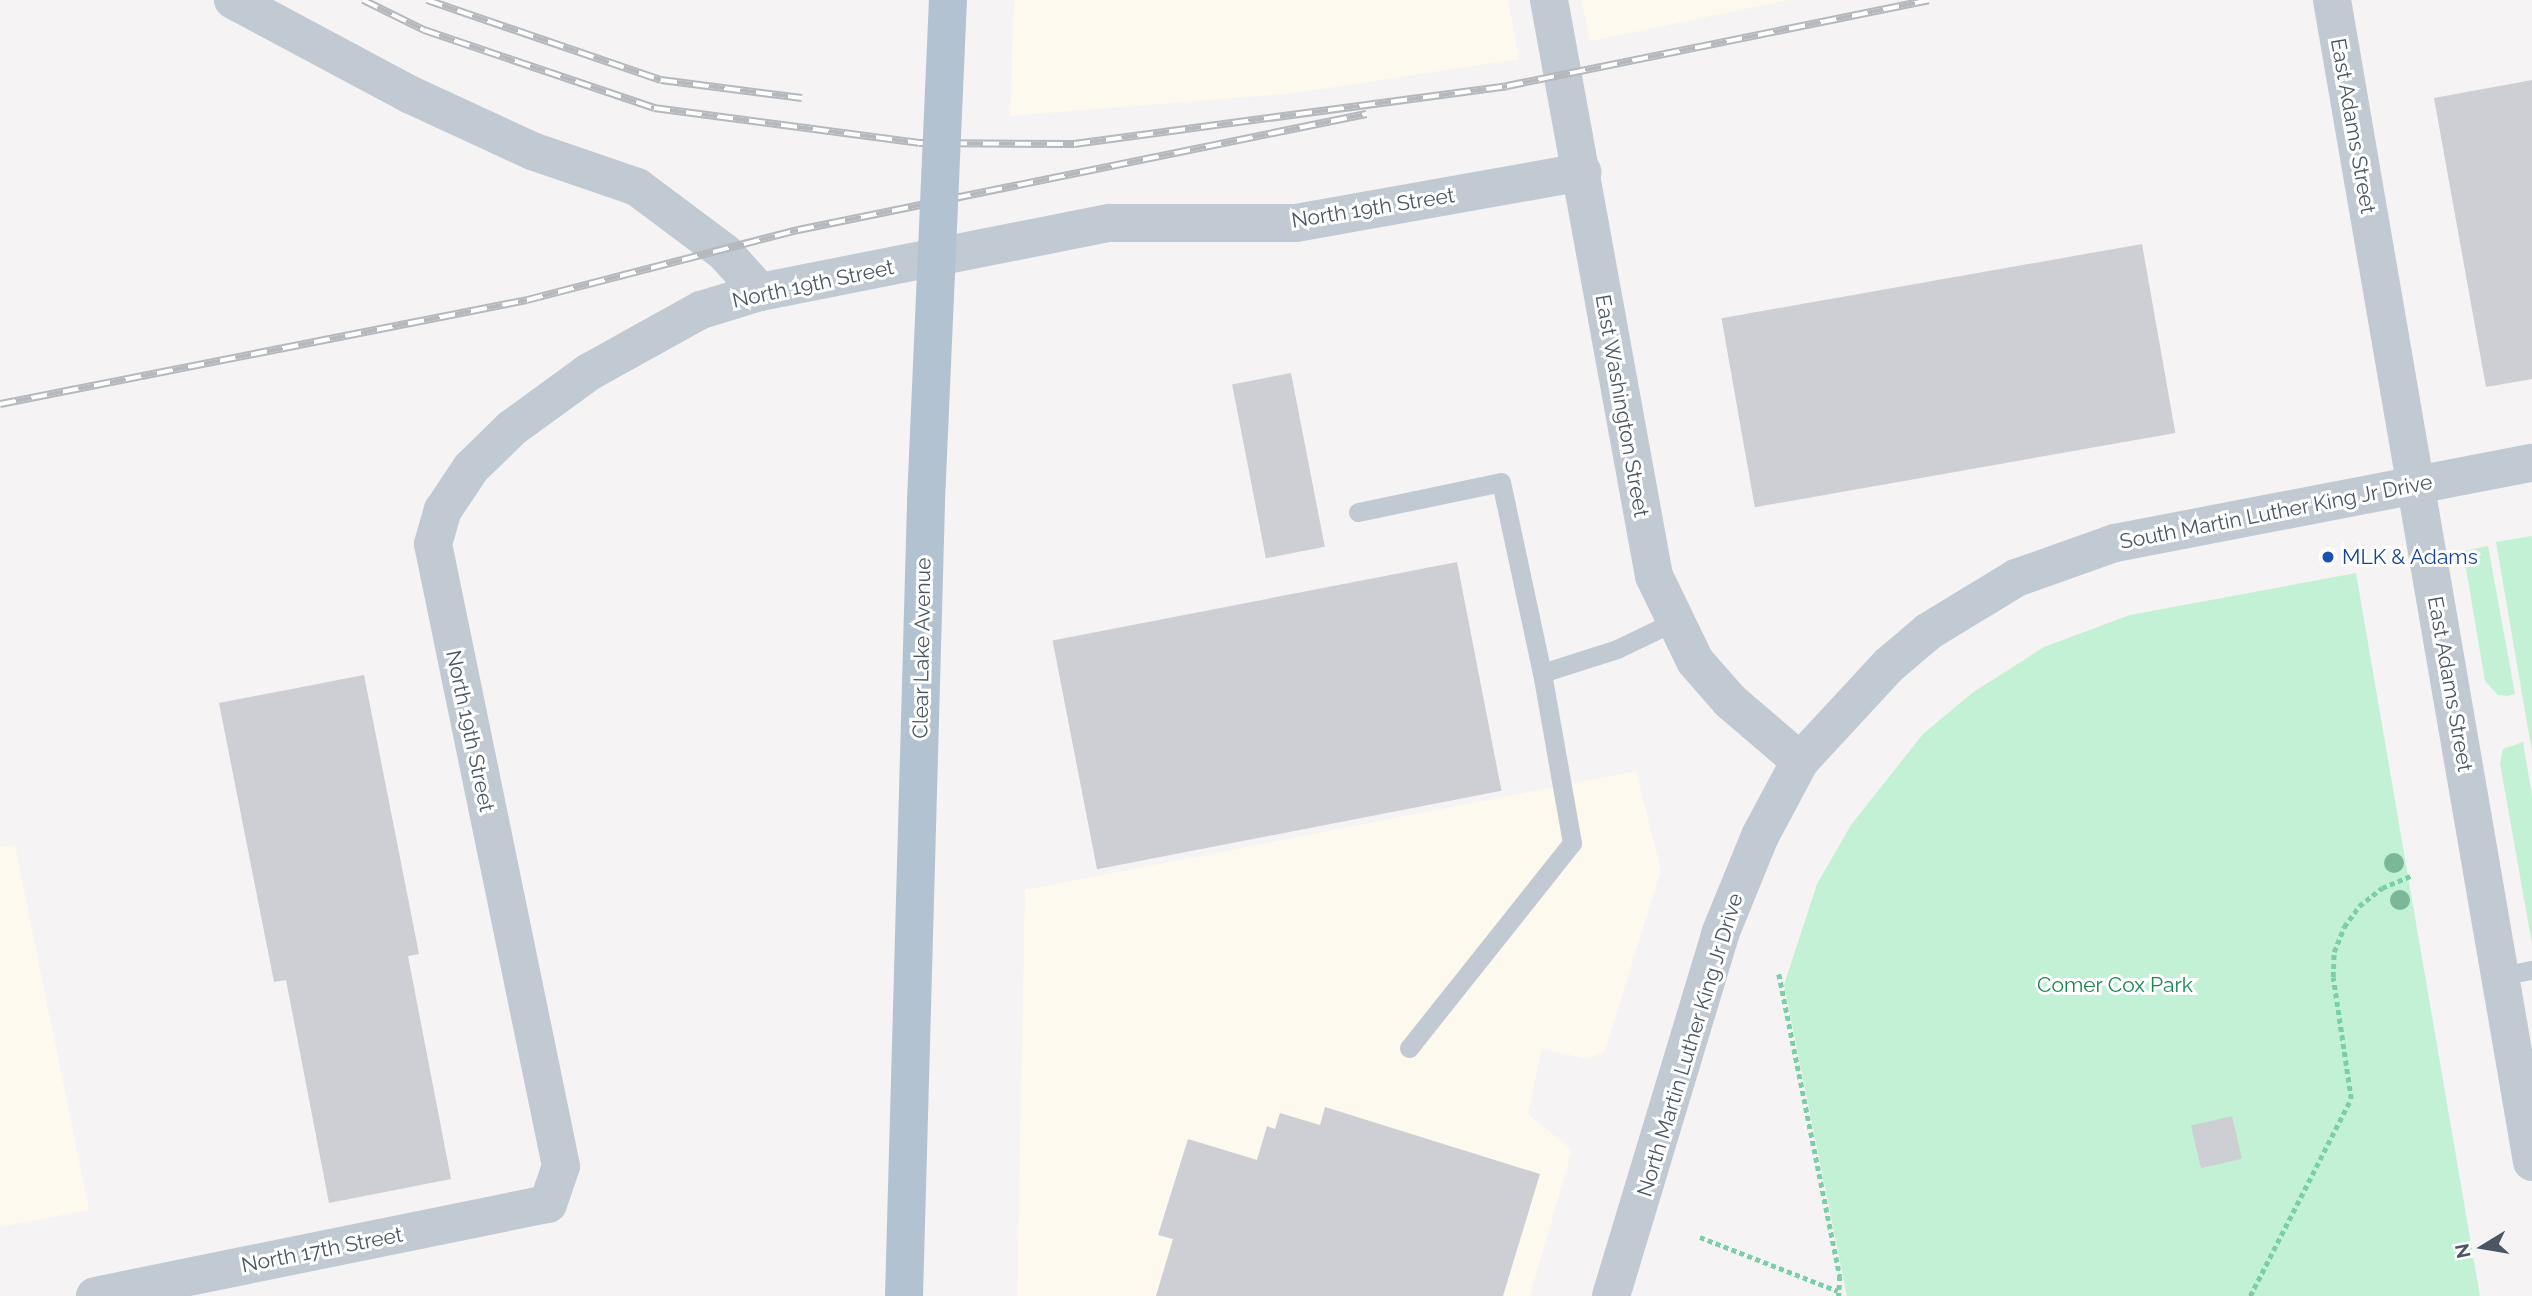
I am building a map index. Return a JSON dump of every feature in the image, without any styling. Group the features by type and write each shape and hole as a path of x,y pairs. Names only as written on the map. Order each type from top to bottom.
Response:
{"main road":[{"name":"Clear Lake Avenue","path":"904,1296 926,501 948,0"}],"street":[{"path":"233,0 423,101 532,151 637,187 724,252 760,292"},
{"name":"East Washington Street","path":"1549,0 1582,172 1641,521 1654,576 1673,621 1695,661 1730,701 1800,761"},
{"name":"East Adams Street","path":"2332,0 2416,484 2516,973 2532,1162"},
{"name":"North 19th Street","path":"548,1204 561,1166 433,544 443,510 471,468 512,428 589,372 701,310 760,292 1110,223 1296,223 1582,172"},
{"name":"South Martin Luther King Jr Drive","path":"1800,761 1889,665 1929,631 2016,578 2115,542 2173,529 2532,463"},
{"name":"North Martin Luther King Jr Drive","path":"1611,1296 1720,934 1760,836 1800,761"},
{"name":"North 17th Street","path":"95,1296 136,1292 548,1204"}],"lane":[{"path":"1358,512 1501,482 1542,673 1572,843 1409,1048"},
{"path":"1542,673 1617,649 1673,621"}],"path":[{"path":"2250,1296 2351,1099 2333,977 2334,952 2344,927 2359,906 2382,888 2413,875"},
{"path":"1700,1237 1838,1293 1840,1276 1779,974"}],"shaded area":[{"path":"1014,0 1508,0 1519,59 1296,93 1010,116"},
{"path":"1581,0 1790,0 1590,41"},
{"path":"1636,771 1661,870 1605,1051 1587,1059 1542,1049 1528,1114 1572,1150 1530,1296 1017,1296 1025,890"},
{"path":"15,845 89,1210 0,1227 0,847"}],"green space":[{"path":"2532,536 2532,752 2496,542"},
{"path":"2488,546 2515,694 2507,696 2498,695 2485,681 2463,551"},
{"name":"Comer Cox Park","path":"2356,573 2480,1296 1847,1296 1784,985 1817,884 1851,825 1923,734 1972,693 2044,647 2130,615"},
{"path":"2523,742 2532,796 2532,944 2500,763 2503,749"}],"building":[{"path":"2532,80 2532,379 2486,387 2434,98"},
{"path":"2142,244 2175,433 1755,507 1721,318"},
{"path":"1291,373 1325,547 1266,558 1232,384"},
{"path":"1457,562 1501,791 1097,869 1053,641"},
{"path":"364,675 419,954 408,956 451,1179 329,1203 286,980 274,982 219,703"},
{"path":"1325,1107 1540,1174 1503,1296 1156,1296 1173,1239 1158,1235 1188,1139 1257,1160 1267,1126 1275,1129 1280,1113 1320,1125"},
{"path":"2232,1116 2242,1159 2201,1168 2191,1125"}],"railway":[{"path":"363,0 424,30 654,108 919,143 1074,144 1507,86 1928,0"},
{"path":"427,0 661,80 802,98"},
{"path":"0,404 527,300 798,230 1366,114"}],"place":[{"name":"MLK & Adams","path":"2328,557"}]}
